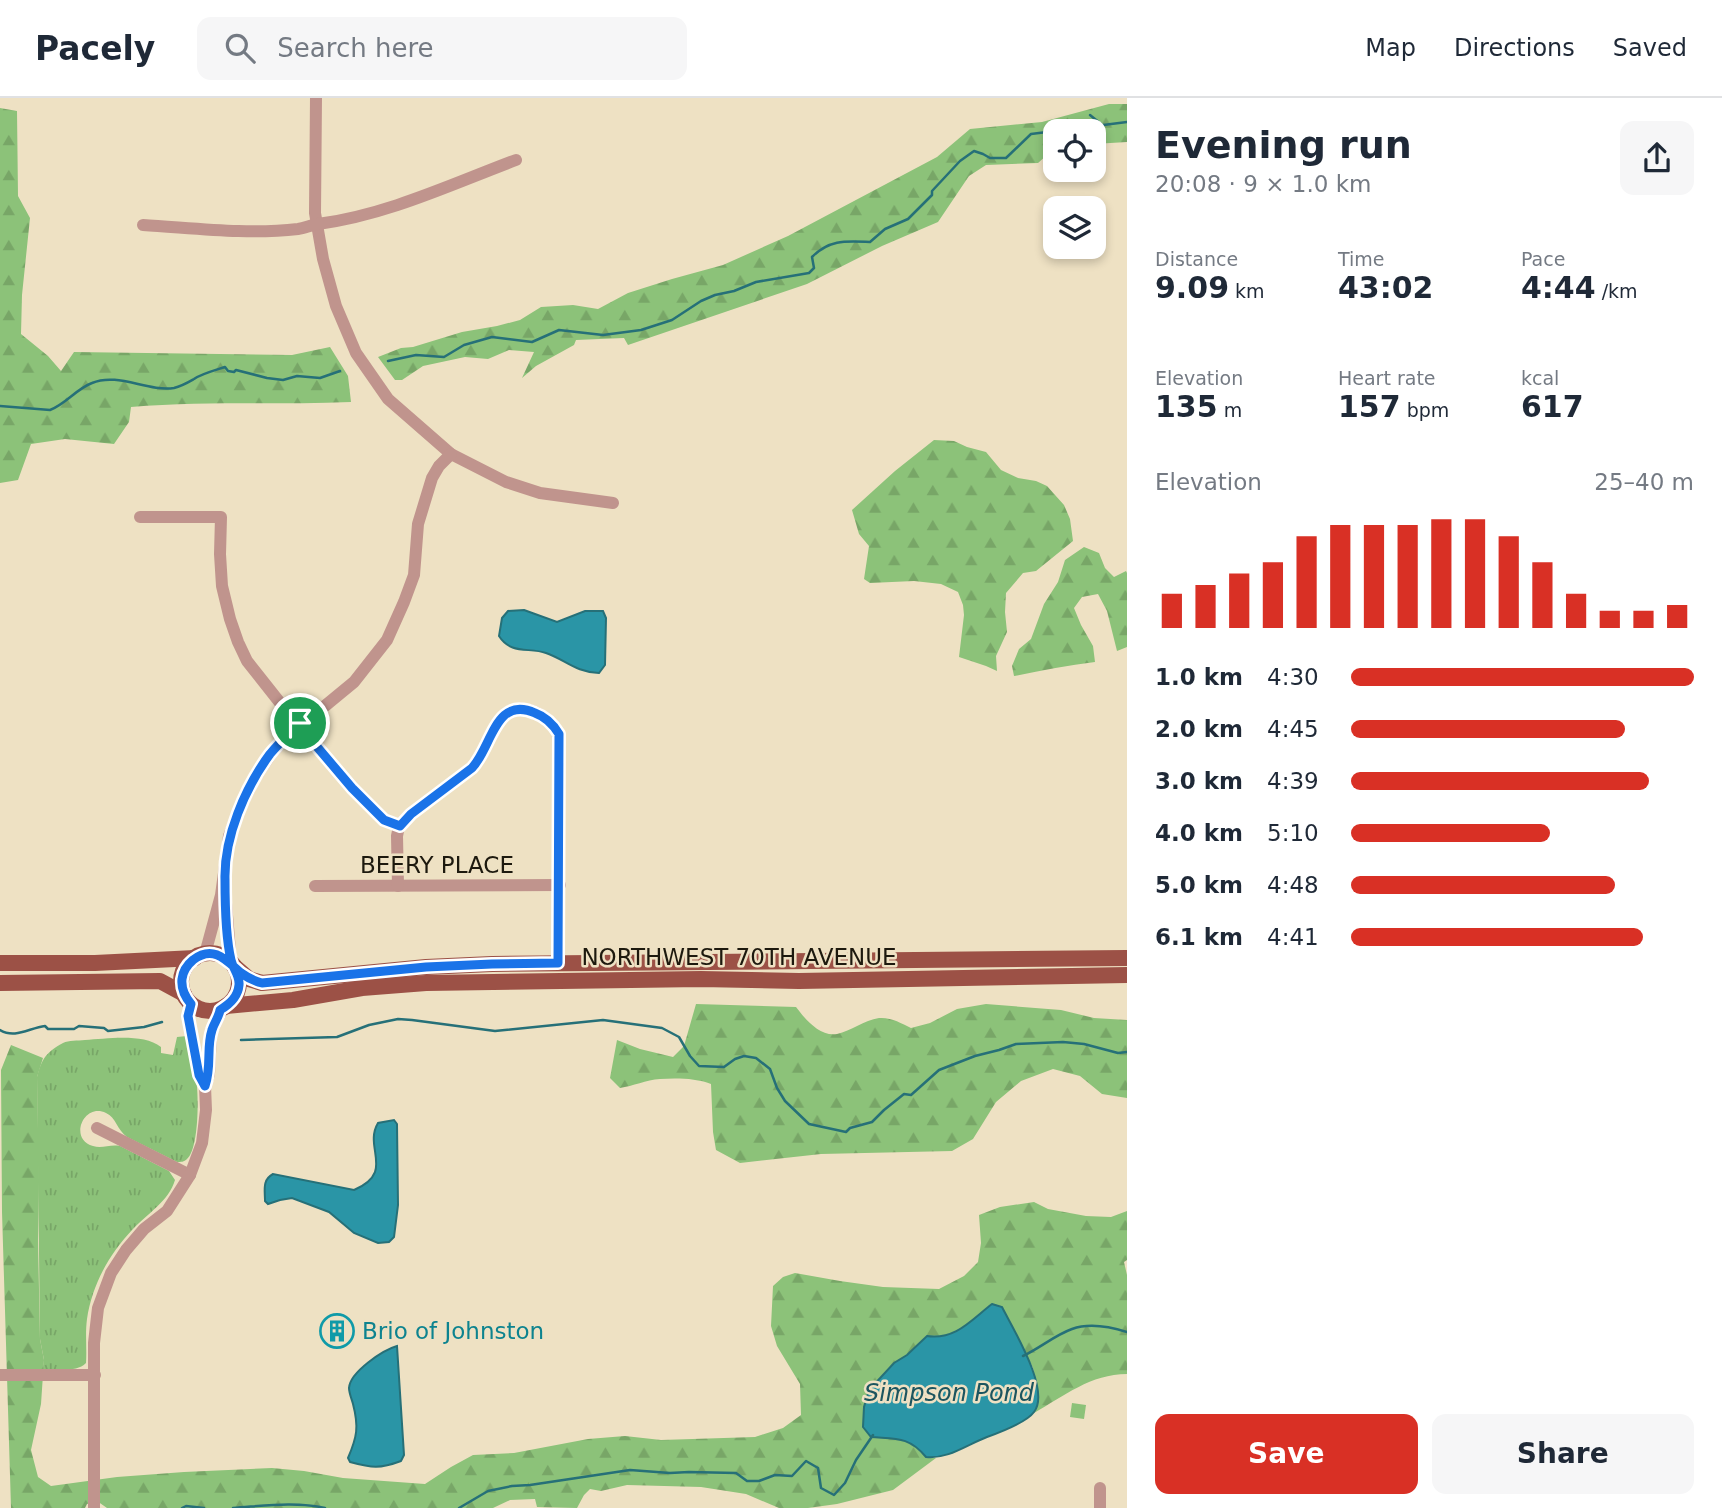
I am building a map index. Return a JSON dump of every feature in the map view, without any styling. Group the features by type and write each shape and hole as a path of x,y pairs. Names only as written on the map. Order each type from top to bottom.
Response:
{"main road":[{"name":"NORTHWEST 70TH AVENUE","path":"0,963 108,962 215,954 224,957 249,979 262,983 481,964 1127,958"},
{"path":"188,999 181,984 183,974 187,964 200,956"},
{"path":"223,1008 237,993 238,974 233,964"},
{"name":"NORTHWEST 70TH AVENUE","path":"0,983 160,981 205,1011 362,988 426,983 1127,975"}],"street":[{"path":"316,98 315,213 329,284 356,352 388,399 451,454 506,482 540,493 613,503"},
{"path":"143,225 223,230 301,229 393,206 516,160"},
{"path":"233,964 225,877 229,836 241,806 271,754 300,723 354,682 387,640 414,575 418,524 432,478 451,454"},
{"path":"140,517 221,517 222,586 230,619 247,661 352,788 384,820 400,826"},
{"path":"398,886 397,836 400,826 411,814 472,768 505,714 521,708 531,711 554,724 559,734 558,963"},
{"path":"200,956 225,877"},
{"name":"BEERY PLACE","path":"315,886 559,885"},
{"path":"764,962 764,981"},
{"path":"188,999 188,1016 199,1075 205,1086"},
{"path":"94,1508 94,1343 98,1308 111,1273 126,1250 144,1229 167,1211 190,1175 202,1143 211,1033 223,1008"},
{"path":"97,1128 190,1175"},
{"path":"0,1375 95,1375"},
{"path":"1100,1489 1100,1508"}],"green space":[{"path":"1109,104 1127,104 1127,142 1106,143 1106,119 1053,119"},
{"path":"0,108 17,111 18,196 30,218 21,334 48,356 61,371 74,352 292,355 330,347 348,376 351,402 131,407 129,422 114,444 65,439 31,444 18,480 0,483"},
{"path":"1042,122 1043,159 1038,163 986,165 969,176 938,222 882,246 807,284 628,345 624,338 576,340 574,345 536,366 522,378 534,352 509,350 488,359 465,357 423,366 402,380 395,380 378,357 462,332 520,320 541,307 573,305 598,309 628,293 723,265 788,236 937,157 970,129"},
{"path":"934,440 954,441 986,452 1001,470 1047,486 1064,505 1070,519 1073,541 1036,571 1023,573 1006,593 1007,632 996,656 997,671 959,657 964,615 958,592 941,584 914,581 870,583 864,579 869,546 859,534 852,510"},
{"path":"1084,547 1099,553 1105,568 1114,577 1126,571 1127,573 1127,647 1117,651 1107,611 1098,594 1082,597 1074,608 1093,646 1095,662 1014,676 1012,666 1019,649 1031,639 1044,604 1058,582 1065,560"},
{"path":"696,1004 796,1007 814,1026 831,1034 842,1033 879,1018 892,1019 911,1028 930,1023 957,1009 986,1004 1061,1010 1094,1018 1127,1020 1127,1098 1102,1094 1080,1076 1053,1069 1021,1081 996,1102 973,1139 952,1151 821,1154 740,1163 716,1150 711,1084 666,1079 620,1088 610,1078 617,1040 673,1057 684,1046"},
{"path":"187,1036 196,1079 198,1108 194,1144 186,1160 177,1162 127,1137 106,1113 91,1113 82,1123 80,1130 85,1142 96,1147 120,1146 169,1171 175,1180 157,1207 124,1239 103,1271 89,1306 86,1363 72,1369 43,1369 40,1339 37,1077 41,1066 48,1053 68,1041 135,1038 161,1047 161,1053 173,1055 177,1037"},
{"path":"11,1045 43,1058 37,1077 40,1339 44,1360 41,1404 31,1450 38,1477 51,1486 117,1477 272,1468 343,1478 425,1484 473,1455 514,1453 588,1439 625,1436 661,1440 755,1437 783,1428 801,1415 800,1384 777,1346 771,1326 773,1286 783,1277 795,1273 883,1287 939,1289 964,1276 978,1262 981,1243 979,1215 1000,1207 1034,1202 1048,1209 1086,1216 1111,1217 1127,1211 1127,1260 1124,1262 1127,1275 1127,1374 1090,1382 1034,1413 1038,1401 1033,1368 1002,1307 985,1310 964,1328 937,1338 927,1337 894,1363 883,1376 870,1437 901,1440 914,1445 926,1457 936,1458 893,1490 808,1508 779,1508 746,1494 701,1487 627,1485 601,1491 590,1489 577,1508 537,1507 535,1499 510,1500 493,1508 107,1508 97,1501 87,1504 85,1508 11,1508 2,1212 1,1070"},
{"path":"1072,1403 1086,1405 1084,1419 1070,1417"}],"water":[{"path":"524,610 557,622 585,611 603,611 606,618 605,665 599,673 577,668 540,651 515,648 504,642 499,636 502,618 508,611"},
{"path":"394,1120 397,1124 398,1205 394,1237 389,1242 378,1243 354,1233 329,1212 292,1198 268,1204 265,1201 266,1182 273,1174 354,1190 366,1183 376,1167 374,1132 378,1123"},
{"name":"Simpson Pond","path":"992,1304 1002,1307 1034,1375 1038,1402 1034,1412 1012,1427 942,1456 926,1457 907,1442 871,1437 863,1427 864,1407 869,1390 894,1363 927,1336 955,1332"},
{"path":"397,1346 404,1455 401,1461 381,1466 350,1462 348,1458 356,1426 349,1390 351,1382 368,1362"}],"waterway":[{"path":"1090,115 1095,119"},
{"path":"1106,125 1127,122"},
{"path":"388,361 416,355 444,357 464,345 492,337 532,342 559,330 603,335 641,330 672,320 715,295 756,282 809,273 814,268 812,257 825,247 846,242 870,242 885,229 908,219 960,161 974,151 990,158 1006,158 1031,134 1043,132"},
{"path":"0,406 50,410 86,386 102,380 174,388 225,367 228,371 236,370 283,380 297,376 320,378 340,371"},
{"path":"241,1040 337,1037 369,1025 398,1019 495,1031 603,1020 662,1028 679,1037 699,1066 724,1067 744,1056 756,1058 770,1069 785,1101 809,1124 846,1132 850,1128 872,1122 904,1094 911,1095 939,1070 1016,1044 1063,1042 1084,1044 1118,1053 1127,1052"},
{"path":"0,1030 17,1033 45,1026 48,1029 74,1029 79,1026 104,1028 108,1031 162,1022"},
{"path":"1023,1356 1079,1327 1100,1326 1127,1332"},
{"path":"459,1508 488,1491 630,1470 736,1473 747,1481 759,1481 775,1475 792,1476 806,1461 818,1468 821,1488 834,1495 845,1483 873,1435"},
{"path":"233,1508 291,1504 325,1508"},
{"path":"182,1508 204,1508"}],"place":[{"name":"Brio of Johnston","path":"337,1331"}],"route":[{"path":"300,723 271,754 255,778 229,836 225,877 228,935 231,963 238,974 239,984 233,1000 220,1010 212,1028 209,1074 205,1086 199,1075 188,1016 191,1004 181,984 187,964 200,955 215,954 224,957 231,963 243,974 249,979 262,983 426,967 558,963 559,734 554,724 539,714 521,708 505,714 472,768 411,814 400,826 384,820 376,813 307,735 300,723"}]}
